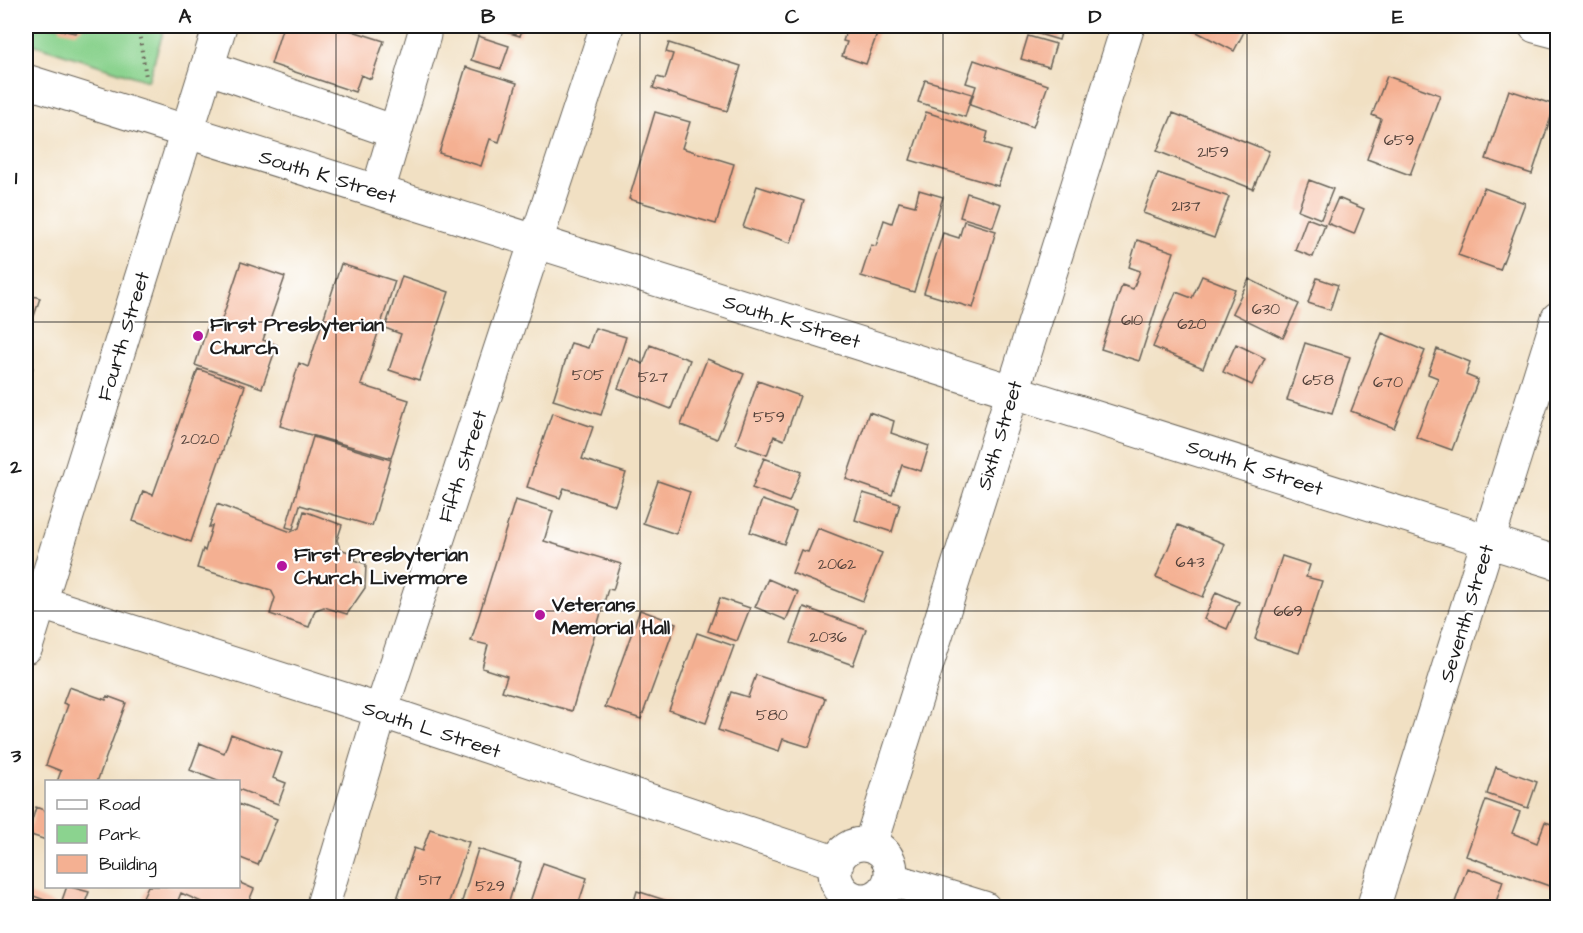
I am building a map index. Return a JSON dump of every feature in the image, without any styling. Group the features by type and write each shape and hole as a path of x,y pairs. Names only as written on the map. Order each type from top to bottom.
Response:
{"street":[{"name":"Fourth Street","path":"26,647 32,601 220,26"},
{"name":"Fifth Street","path":"322,908 381,711 607,26"},
{"name":"Sixth Street","path":"870,845 1128,26"},
{"path":"1535,26 1557,33"},
{"path":"378,191 424,35"},
{"path":"207,67 395,132"},
{"name":"South K Street","path":"26,81 1557,562"},
{"name":"Seventh Street","path":"1373,908 1557,318"},
{"name":"South L Street","path":"32,601 381,711 837,863"},
{"path":"870,845 879,849 889,862 890,879 881,894 855,903 839,885 837,863 847,850 854,846 870,845"},
{"path":"890,879 984,908"}],"path":[{"path":"138,26 146,77"}],"green space":[{"path":"26,26 165,26 148,81 26,42"}],"building":[{"path":"59,26 84,26 75,33 61,30"},
{"path":"283,26 337,26 384,41 371,79 361,75 355,92 271,64"},
{"path":"486,26 523,26 520,36"},
{"path":"848,26 880,26 866,64 842,56 847,42 843,41"},
{"path":"1012,26 1063,26 1059,40"},
{"path":"1185,26 1247,26 1234,51"},
{"path":"478,36 509,46 501,69 471,60"},
{"path":"1028,36 1056,44 1049,67 1021,59"},
{"path":"669,43 741,66 727,111 653,88 657,77 665,79 673,54 666,52"},
{"path":"974,60 1048,85 1033,127 970,105 976,86 966,83"},
{"path":"466,67 517,83 499,142 490,139 481,166 439,153"},
{"path":"1387,76 1440,95 1410,175 1367,159 1381,119 1372,115"},
{"path":"925,80 972,94 965,117 918,102"},
{"path":"1509,90 1555,105 1532,174 1486,159"},
{"path":"655,112 690,122 682,148 734,164 716,224 629,199"},
{"path":"926,112 988,132 985,143 1010,151 998,186 910,160"},
{"path":"1173,113 1269,151 1253,189 1157,151"},
{"path":"1158,173 1229,197 1214,238 1143,213"},
{"path":"1309,180 1333,189 1321,219 1298,210"},
{"path":"757,186 804,201 791,243 743,227"},
{"path":"1484,188 1525,203 1500,270 1458,255"},
{"path":"919,190 943,197 914,292 861,276 871,245 876,246 884,220 892,223 899,202 915,206"},
{"path":"967,193 1001,204 993,227 960,217"},
{"path":"1338,198 1364,209 1354,234 1327,223"},
{"path":"1307,218 1325,225 1313,257 1295,250"},
{"path":"964,221 996,231 973,308 924,293 943,233 959,238"},
{"path":"1137,240 1174,252 1139,361 1101,349 1122,285 1133,289 1140,271 1129,267"},
{"path":"241,262 285,277 263,340 277,345 262,388 195,365 209,322 220,325"},
{"path":"341,264 395,281 361,385 409,400 391,458 280,426 299,363 308,367"},
{"path":"402,276 449,292 419,380 389,370 401,334 385,328"},
{"path":"1202,276 1235,289 1203,368 1153,347 1176,292 1192,298"},
{"path":"1317,278 1338,285 1330,310 1308,303"},
{"path":"1249,279 1299,304 1283,338 1232,313"},
{"path":"26,294 40,298 26,340"},
{"path":"595,328 626,337 601,415 553,400 571,343 588,348"},
{"path":"1382,333 1425,351 1394,428 1351,411"},
{"path":"1305,343 1350,357 1332,414 1287,400"},
{"path":"1236,344 1265,358 1252,385 1223,372"},
{"path":"650,345 690,360 671,409 618,388 630,358 643,364"},
{"path":"1437,349 1470,362 1466,375 1478,380 1452,450 1416,437 1438,378 1428,374"},
{"path":"707,359 744,374 717,439 681,425"},
{"path":"26,365 33,368 26,390"},
{"path":"198,369 245,386 191,542 133,521 143,491 153,495"},
{"path":"758,381 800,396 784,440 774,436 767,455 736,444"},
{"path":"869,412 894,421 891,433 929,446 921,471 902,465 892,495 846,479"},
{"path":"552,413 593,427 582,459 626,473 615,505 564,488 560,498 527,487"},
{"path":"313,437 391,460 372,526 300,505 293,529 286,527"},
{"path":"764,458 801,472 789,502 752,488"},
{"path":"658,481 690,492 676,534 643,523"},
{"path":"863,493 900,504 892,532 855,520"},
{"name":"Veterans Memorial Hall","path":"515,500 553,511 544,541 621,564 613,590 608,589 572,711 502,691 507,676 482,668 488,645 471,641"},
{"path":"762,500 796,512 784,544 750,532"},
{"name":"First Presbyterian Church Livermore","path":"217,504 291,532 299,528 304,511 342,525 337,540 340,549 357,555 355,560 366,564 365,588 347,614 324,607 315,610 309,627 270,614 275,598 271,590 197,568 203,549 205,551 212,526 209,527"},
{"path":"1178,525 1225,544 1203,597 1156,577"},
{"path":"818,528 882,553 863,601 792,573 801,550 808,552"},
{"path":"1282,556 1310,565 1306,577 1322,581 1299,653 1255,639"},
{"path":"768,579 798,592 786,620 755,607"},
{"path":"1216,592 1239,602 1227,629 1204,619"},
{"path":"720,598 750,608 737,641 708,631"},
{"path":"804,607 866,629 853,665 791,643"},
{"path":"640,610 676,623 641,719 605,707"},
{"path":"697,633 734,646 706,723 669,710"},
{"path":"756,675 825,698 809,747 783,739 779,751 718,730 731,692 748,697"},
{"path":"69,687 106,700 107,696 126,703 98,780 58,780 61,771 46,765 68,705 63,703"},
{"path":"231,734 282,753 273,778 286,783 278,804 240,790 240,780 215,780 190,770 200,743 224,753"},
{"path":"1496,767 1537,782 1528,808 1487,794"},
{"path":"1486,800 1520,812 1512,833 1537,843 1545,822 1558,826 1558,873 1552,887 1466,856"},
{"path":"240,805 277,819 258,865 240,858"},
{"path":"36,807 45,811 45,840 28,834"},
{"path":"430,829 469,842 447,908 394,908 414,848 422,851"},
{"path":"478,849 521,863 507,908 460,908"},
{"path":"543,863 587,878 577,908 528,908"},
{"path":"1467,868 1503,881 1494,908 1453,908"},
{"path":"240,883 254,889 246,908 215,908 181,893 175,908 169,908 143,897 147,888 240,888"},
{"path":"66,888 89,892 83,908 26,908 26,893 60,906"},
{"path":"637,891 686,907 686,908 632,908"}],"place":[{"name":"First Presbyterian Church","path":"198,336"},
{"name":"First Presbyterian Church Livermore","path":"282,566"},
{"name":"Veterans Memorial Hall","path":"540,615"}]}
